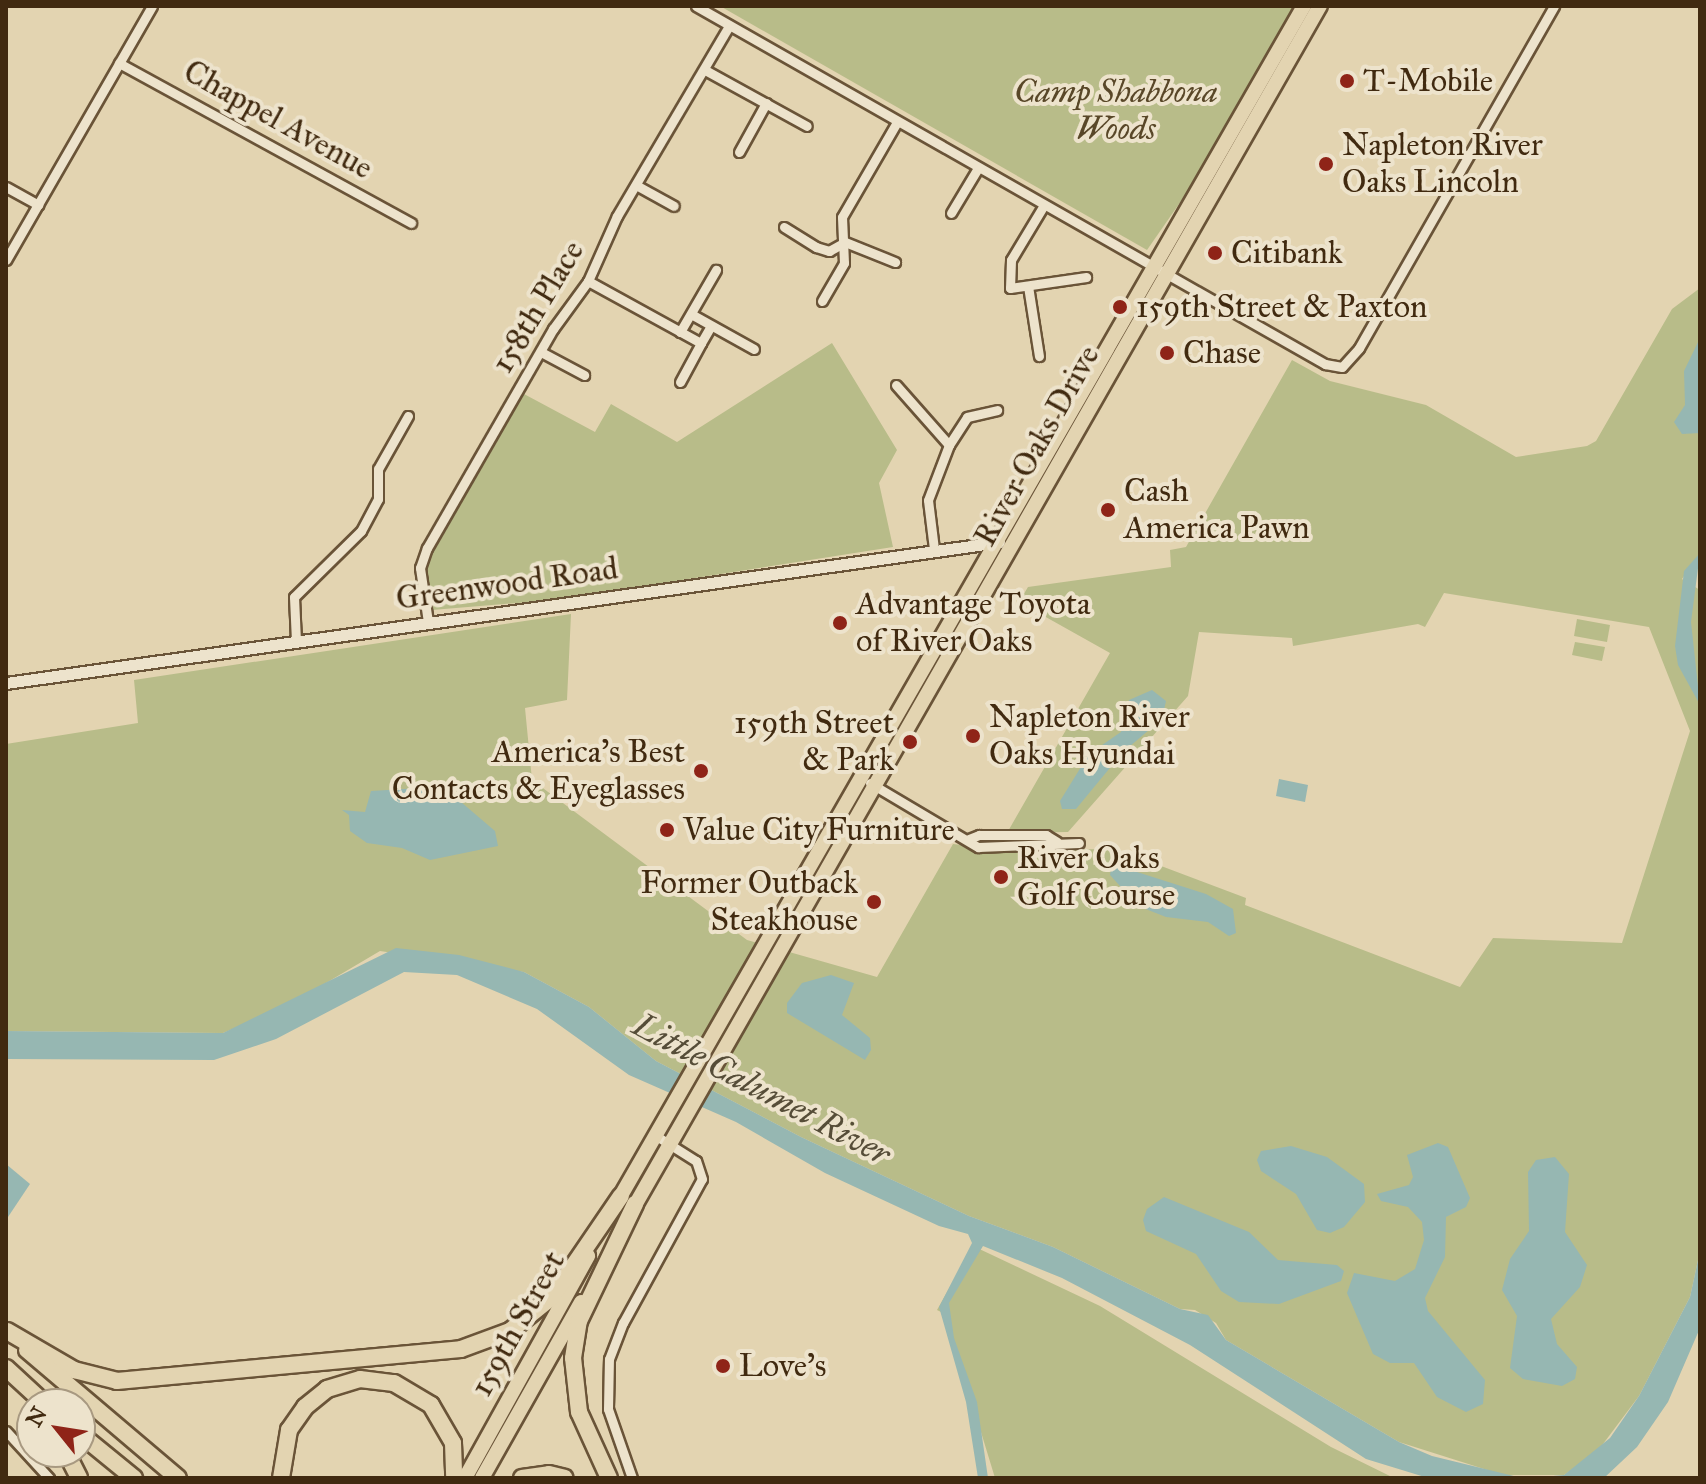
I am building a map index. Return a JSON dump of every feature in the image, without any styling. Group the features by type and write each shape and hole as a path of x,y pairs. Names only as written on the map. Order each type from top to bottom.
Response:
{"highway":[{"path":"6,1331 74,1370 117,1381 461,1349 510,1331 552,1297 628,1200"},
{"path":"609,1478 579,1412 573,1358 579,1321 628,1200"},
{"path":"6,1331 178,1478"},
{"path":"6,1368 26,1388"},
{"path":"281,1478 284,1444 295,1418 327,1389 360,1379 394,1383 431,1405 453,1443 454,1478"},
{"path":"96,1447 134,1478"},
{"path":"522,1478 549,1474 565,1478"}],"main road":[{"name":"River Oaks Drive","path":"628,1200 869,783 1016,540 1304,6"},
{"name":"River Oaks Drive","path":"869,783 998,542 1320,6"},
{"name":"159th Street","path":"465,1478 628,1200"},
{"name":"159th Street","path":"482,1478 628,1200"}],"street":[{"path":"6,260 152,6"},
{"path":"696,6 1325,364 1342,367 1359,348 1554,6"},
{"name":"158th Place","path":"428,622 422,558 541,352 588,281 636,185 729,26"},
{"name":"Chappel Avenue","path":"119,63 411,223"},
{"path":"705,70 807,126"},
{"path":"739,152 766,103"},
{"path":"822,301 844,263 842,217 897,122"},
{"path":"951,213 978,168"},
{"path":"636,185 674,206"},
{"path":"6,187 38,205"},
{"path":"1044,205 1008,272 1010,288 1086,277"},
{"path":"784,227 829,251 845,242"},
{"path":"845,242 895,262"},
{"path":"680,332 716,270"},
{"path":"588,281 701,343"},
{"path":"1028,286 1039,356"},
{"path":"691,314 754,349"},
{"path":"680,382 711,326"},
{"path":"541,352 584,375"},
{"path":"896,385 949,445"},
{"path":"934,549 928,500 949,445 967,417 997,410"},
{"path":"296,641 294,597 361,531 378,499 378,469 408,416"},
{"name":"Greenwood Road","path":"6,683 934,549 1016,540"},
{"path":"869,783 978,847 1079,843"},
{"path":"632,1478 612,1424 607,1377 623,1323 702,1179 696,1161 664,1141"},
{"path":"6,1431 49,1478"}],"green space":[{"name":"Camp Shabbona Woods","path":"720,6 1297,6 1204,168 1147,250"},
{"name":"River Oaks Golf Course","path":"1700,288 1700,553 1682,579 1700,590 1700,1251 1690,1297 1639,1396 1597,1452 1564,1475 1503,1475 1399,1442 1226,1340 1216,1323 1195,1310 1180,1309 1053,1247 969,1216 801,1137 656,1061 589,1007 524,972 380,951 287,1006 223,1033 6,1031 6,744 138,723 134,680 571,614 567,700 525,708 532,780 747,940 877,977 953,844 1004,850 1116,849 1246,898 1245,905 1460,987 1493,938 1622,943 1690,731 1649,627 1444,593 1425,627 1418,624 1293,646 1292,638 1199,632 1188,696 1068,832 1007,833 1110,653 1019,602 1028,587 1171,567 1170,550 1186,547 1292,360 1330,381 1426,405 1516,457 1587,446 1596,441 1672,309"},
{"path":"832,343 897,450 879,483 893,547 554,600 432,610 423,564 524,394 595,432 611,404 677,442"},
{"path":"1577,619 1610,625 1607,642 1574,636"},
{"path":"1575,642 1605,647 1602,661 1572,655"},
{"path":"973,1246 1100,1306 1331,1447 1394,1478 995,1478 945,1314 937,1310"}],"water":[{"path":"1700,338 1700,433 1682,434 1674,422 1685,405 1684,371"},
{"path":"1700,553 1691,622 1700,705 1678,665 1675,646 1684,571"},
{"path":"1152,690 1166,701 1162,719 1123,752 1076,809 1062,809 1060,801 1089,754 1121,732 1129,700"},
{"path":"1279,779 1308,785 1305,802 1276,796"},
{"path":"420,788 461,802 495,831 498,846 430,860 402,848 367,843 350,831 349,815 342,810 365,812 371,791"},
{"path":"1112,864 1206,894 1233,909 1236,933 1229,936 1208,922 1166,917 1138,906 1110,875"},
{"path":"396,948 459,955 524,972 589,1007 656,1061 801,1137 969,1216 1053,1247 1180,1309 1208,1315 1226,1340 1399,1442 1432,1456 1522,1478 1428,1478 1366,1459 1190,1345 1062,1278 983,1246 949,1303 954,1338 977,1402 988,1478 978,1478 966,1402 939,1307 972,1243 968,1234 939,1226 825,1173 736,1122 629,1075 537,1009 457,975 404,972 276,1039 214,1060 6,1059 6,1031 223,1033"},
{"path":"831,975 854,983 842,1015 870,1038 871,1050 865,1060 787,1013 787,1003 802,983"},
{"path":"1438,1143 1448,1147 1470,1198 1466,1207 1446,1217 1445,1257 1425,1298 1428,1311 1485,1380 1483,1404 1466,1412 1437,1397 1414,1363 1390,1363 1373,1354 1347,1293 1354,1273 1395,1281 1415,1269 1424,1240 1422,1222 1408,1207 1381,1201 1377,1194 1409,1185 1413,1177 1407,1155"},
{"path":"1291,1146 1327,1157 1364,1184 1365,1202 1344,1227 1330,1233 1317,1230 1296,1194 1261,1171 1257,1160 1261,1151"},
{"path":"1555,1157 1569,1174 1565,1232 1587,1265 1580,1287 1551,1319 1557,1344 1577,1367 1575,1379 1562,1386 1523,1379 1510,1368 1517,1316 1502,1290 1510,1259 1529,1231 1528,1172 1536,1160"},
{"path":"6,1164 30,1184 6,1220"},
{"path":"1164,1197 1249,1232 1278,1260 1337,1265 1344,1271 1341,1281 1279,1304 1239,1302 1221,1291 1196,1254 1146,1231 1143,1220 1147,1209"},
{"path":"1700,1251 1700,1328 1668,1402 1637,1447 1604,1478 1531,1478 1564,1475 1610,1438 1639,1396 1690,1297"}],"place":[{"name":"T-Mobile","path":"1347,81"},
{"name":"Napleton River Oaks Lincoln","path":"1326,164"},
{"name":"Citibank","path":"1215,253"},
{"name":"159th Street & Paxton","path":"1120,307"},
{"name":"Chase","path":"1167,353"},
{"name":"Cash America Pawn","path":"1108,510"},
{"name":"Advantage Toyota of River Oaks","path":"840,623"},
{"name":"Napleton River Oaks Hyundai","path":"973,736"},
{"name":"159th Street & Park","path":"910,742"},
{"name":"America's Best Contacts & Eyeglasses","path":"701,771"},
{"name":"Value City Furniture","path":"667,830"},
{"name":"River Oaks Golf Course","path":"1001,877"},
{"name":"Former Outback Steakhouse","path":"874,902"},
{"name":"Love's","path":"723,1366"}],"water label":[{"name":"Little Calumet River","path":"762,1089"}]}
